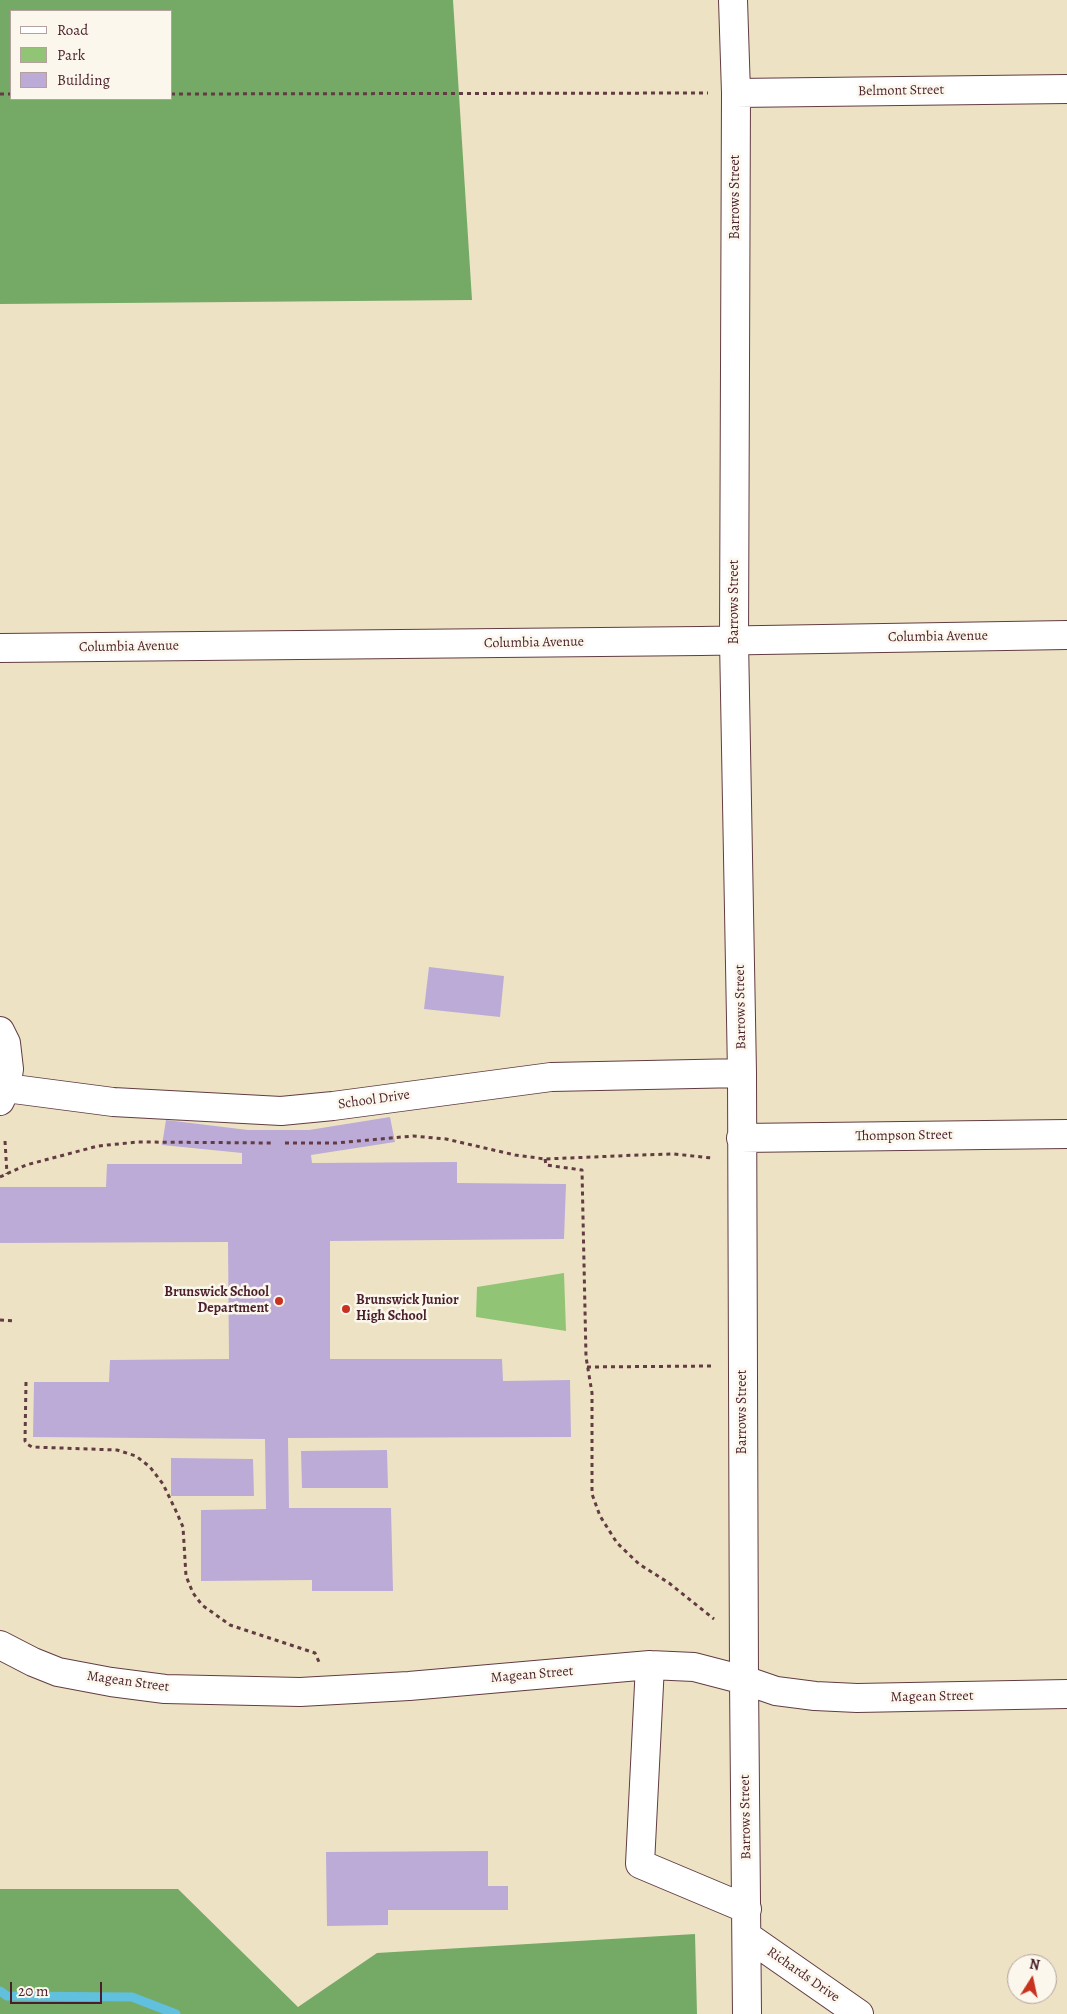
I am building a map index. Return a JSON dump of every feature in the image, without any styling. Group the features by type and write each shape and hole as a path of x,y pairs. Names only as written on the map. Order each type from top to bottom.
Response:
{"street":[{"name":"Barrows Street","path":"734,0 736,93 734,640 742,1073 747,2014"},
{"name":"Belmont Street","path":"736,93 1067,90"},
{"name":"Columbia Avenue","path":"0,648 1067,635"},
{"path":"0,1031 6,1043 9,1056 9,1069 3,1094"},
{"name":"School Drive","path":"3,1094 281,1111 333,1106 551,1077 742,1073"},
{"name":"Thompson Street","path":"742,1138 1067,1134"},
{"name":"Magean Street","path":"0,1645 58,1672 165,1689 300,1692 409,1686 650,1665 694,1667 776,1690 814,1696 857,1698 1067,1694"},
{"path":"650,1665 640,1864 747,1909"},
{"name":"Richards Drive","path":"747,1936 859,2014"}],"path":[{"path":"172,94 736,93"},
{"path":"0,1178 26,1165 55,1156 98,1146 138,1142 336,1143 414,1136 446,1140 491,1148 515,1155 545,1159 656,1154 712,1158"},
{"path":"5,1141 7,1174"},
{"path":"545,1159 546,1165 582,1170 587,1367 592,1394 592,1494 600,1516 617,1543 639,1564 668,1583 715,1619"},
{"path":"0,1320 16,1321"},
{"path":"587,1367 712,1366"},
{"path":"26,1382 25,1441 27,1444 32,1447 117,1450 136,1456 150,1467 163,1484 183,1527 186,1576 193,1593 202,1606 217,1618 246,1632 316,1653 330,1690"}],"green space":[{"path":"0,0 453,0 472,300 0,304"},
{"path":"564,1273 566,1331 476,1317 477,1287"},
{"path":"0,1889 178,1889 298,2007 377,1953 695,1934 697,2014 0,2014"}],"building":[{"path":"429,967 504,976 500,1017 424,1009"},
{"name":"Brunswick School Department","path":"390,1117 395,1142 311,1155 312,1163 457,1162 457,1183 566,1184 564,1239 330,1241 330,1359 502,1359 503,1381 570,1380 571,1437 288,1438 289,1508 391,1508 393,1591 312,1591 312,1580 201,1581 201,1510 266,1509 265,1439 33,1437 34,1382 109,1382 110,1360 229,1359 228,1242 0,1243 0,1187 106,1187 107,1164 242,1164 242,1153 162,1145 166,1120 248,1130 309,1130"},
{"path":"387,1450 388,1488 302,1488 301,1451"},
{"path":"171,1458 253,1459 254,1496 171,1496"},
{"path":"488,1851 488,1886 508,1886 508,1910 388,1910 388,1925 327,1926 326,1852"}],"waterway":[{"path":"0,1991 7,1996 132,1997 176,2014"}],"place":[{"name":"Brunswick School Department","path":"279,1301"},
{"name":"Brunswick Junior High School","path":"346,1309"}]}
